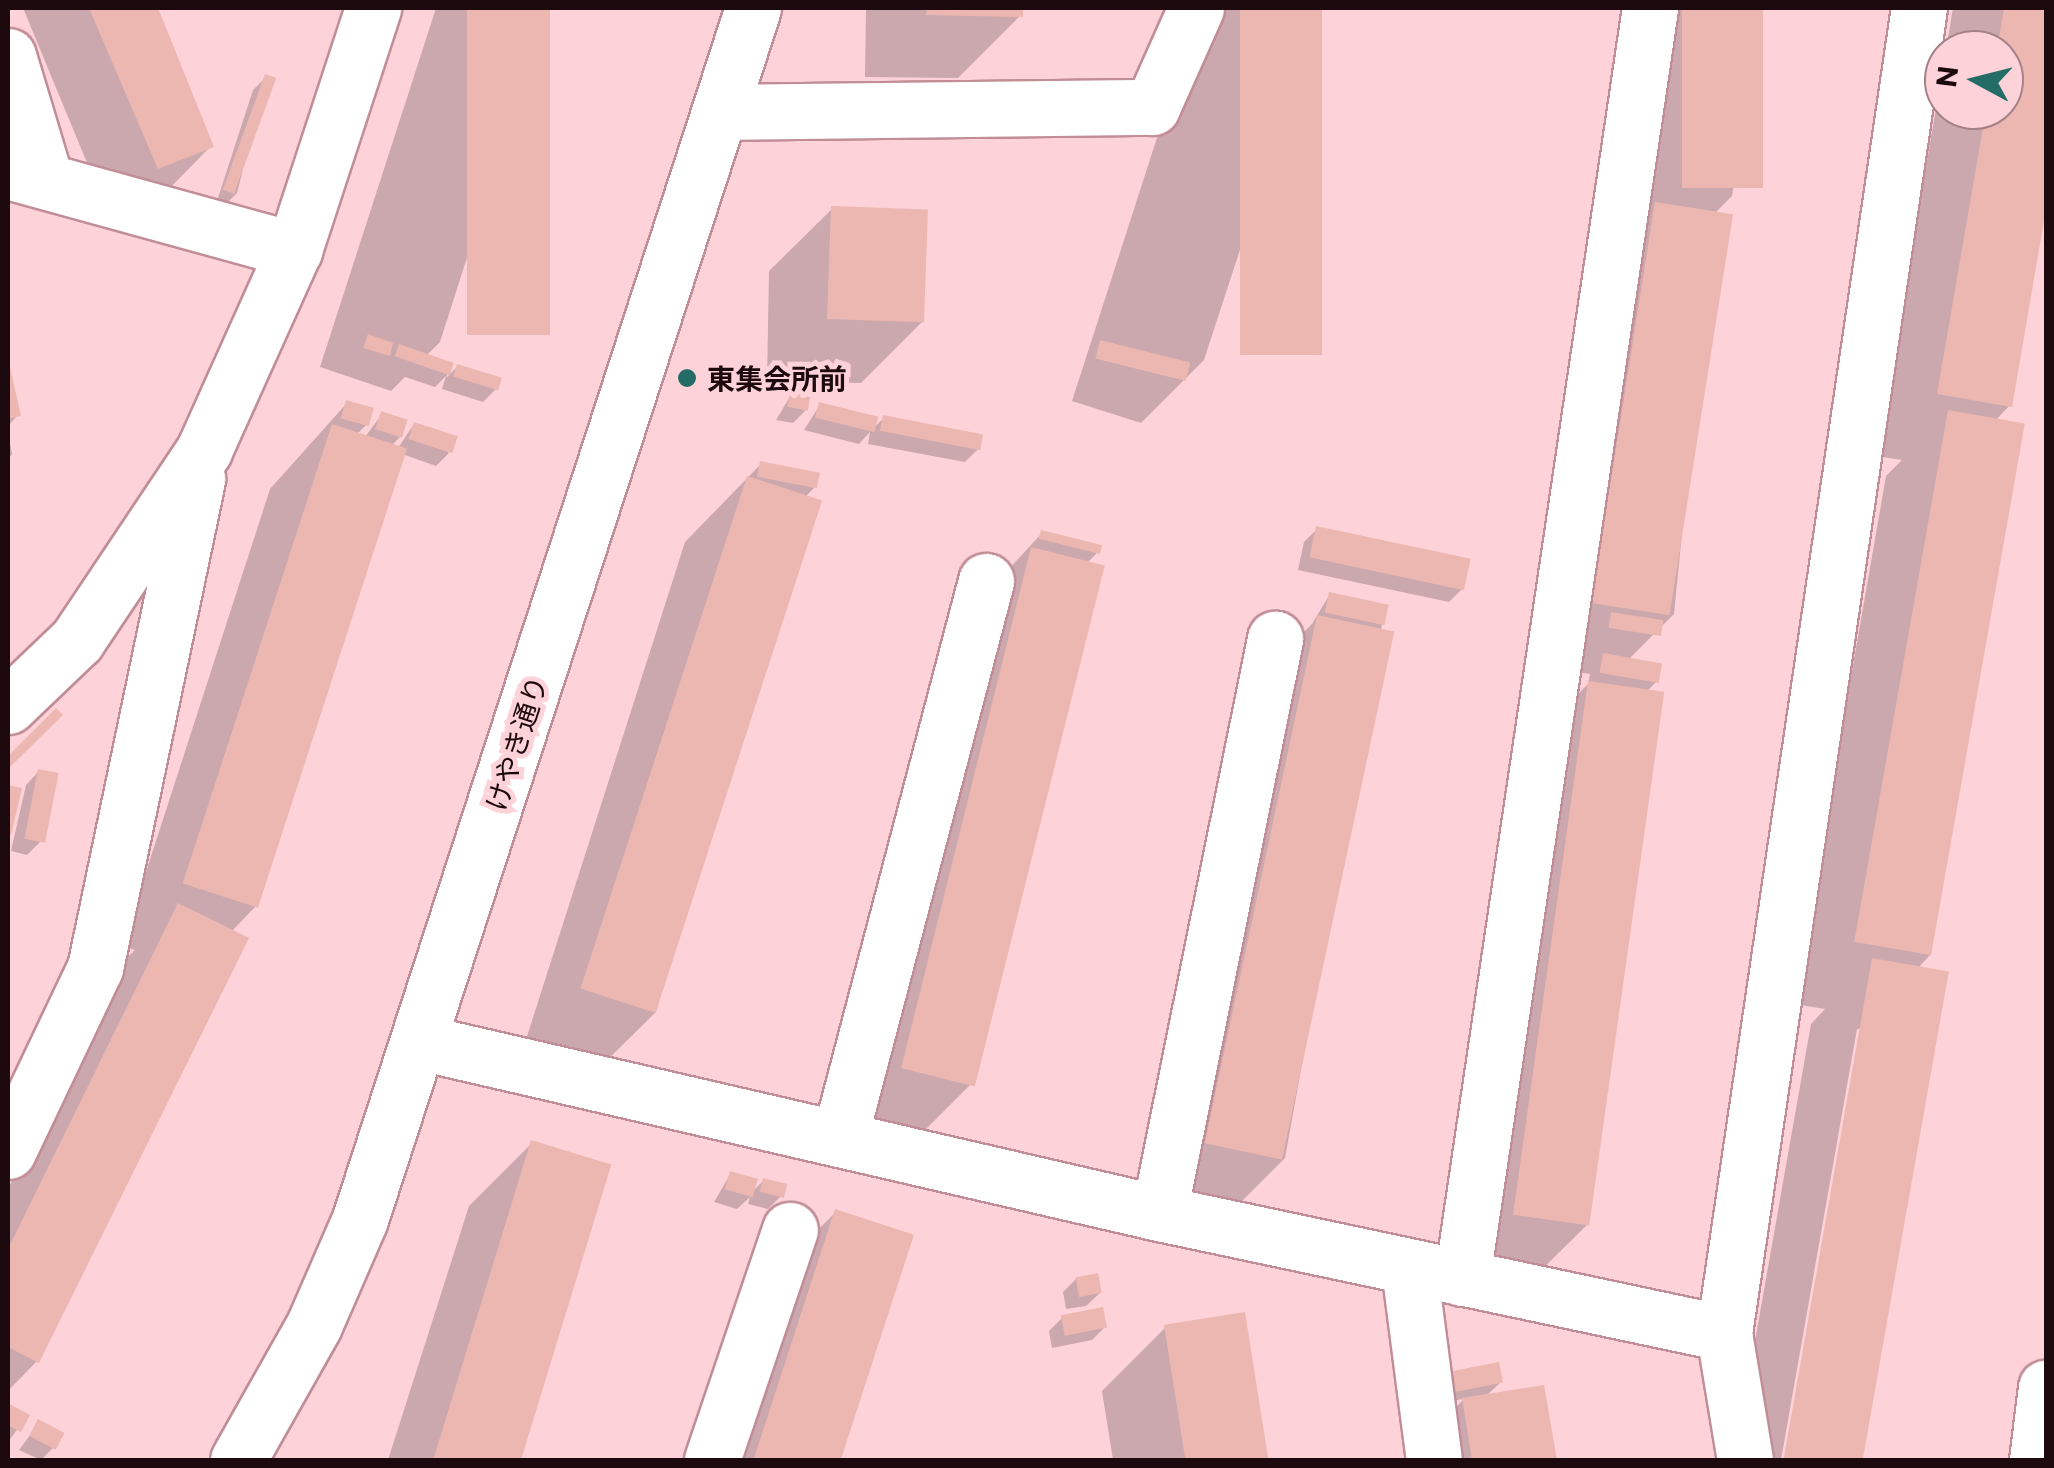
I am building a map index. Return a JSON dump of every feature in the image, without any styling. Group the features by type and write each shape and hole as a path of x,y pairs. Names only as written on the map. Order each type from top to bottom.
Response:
{"street":[{"path":"8,706 77,640 204,450 294,250 372,8"},
{"name":"けやき通り","path":"238,1460 314,1325 360,1219 753,8"},
{"path":"721,112 1152,107 1196,8"},
{"path":"1462,1278 1650,8"},
{"path":"1745,1460 1724,1334 1919,8"},
{"path":"8,56 26,174 294,250"},
{"path":"8,1151 94,968 204,450"},
{"path":"840,1136 986,581"},
{"path":"1158,1213 1274,639"},
{"path":"420,1042 840,1136 1158,1213 1724,1334"},
{"path":"712,1460 790,1230"},
{"path":"1409,1268 1434,1460"},
{"path":"2037,1460 2046,1388"}],"building":[{"path":"89,8 158,8 214,147 158,169"},
{"path":"467,8 550,8 550,335 467,335"},
{"path":"927,8 1023,8 1023,17 926,15"},
{"path":"1240,8 1322,8 1322,355 1240,355"},
{"path":"1682,8 1763,8 1763,188 1682,188"},
{"path":"2004,8 2046,8 2046,209 2012,407 1937,394 1983,130 2024,130 2024,30 2000,30"},
{"path":"265,74 276,78 234,194 223,190"},
{"path":"1655,202 1733,214 1670,615 1591,603"},
{"path":"831,206 928,209 924,322 827,319"},
{"path":"368,334 393,343 390,356 363,348"},
{"path":"1100,340 1190,362 1186,381 1095,358"},
{"path":"399,344 454,363 450,375 395,356"},
{"path":"8,358 21,416 8,419"},
{"path":"457,364 502,378 498,390 453,376"},
{"path":"790,392 811,396 808,411 787,407"},
{"path":"346,400 374,408 369,426 341,418"},
{"path":"819,402 878,417 874,432 815,418"},
{"path":"1948,410 2025,424 1931,955 1854,942"},
{"path":"381,411 408,420 402,438 375,429"},
{"path":"883,415 983,434 980,450 880,431"},
{"path":"414,422 458,436 452,453 408,439"},
{"path":"332,424 407,448 258,908 183,883"},
{"path":"760,461 820,473 817,488 757,477"},
{"path":"747,476 822,500 656,1013 580,989"},
{"path":"1316,526 1471,559 1464,590 1309,557"},
{"path":"1041,530 1102,545 1100,554 1039,539"},
{"path":"1031,547 1105,565 975,1086 901,1068"},
{"path":"1329,592 1389,605 1384,625 1325,613"},
{"path":"1611,612 1663,620 1661,636 1608,628"},
{"path":"1317,615 1394,631 1282,1160 1205,1143"},
{"path":"1603,653 1662,663 1659,683 1600,673"},
{"path":"1588,681 1664,692 1589,1225 1513,1215"},
{"path":"56,708 63,715 8,769 8,756"},
{"path":"38,769 59,773 45,843 24,839"},
{"path":"8,785 22,788 11,835 8,834"},
{"path":"178,903 249,938 39,1363 8,1347 8,1249"},
{"path":"1872,958 1949,972 1863,1460 1783,1460"},
{"path":"531,1140 611,1165 521,1460 433,1460"},
{"path":"730,1171 758,1179 753,1197 725,1189"},
{"path":"763,1178 787,1184 784,1198 760,1192"},
{"path":"835,1209 914,1235 841,1460 753,1460"},
{"path":"1098,1273 1102,1293 1079,1297 1075,1277"},
{"path":"1103,1307 1107,1328 1065,1336 1061,1315"},
{"path":"1245,1312 1268,1460 1185,1460 1164,1325"},
{"path":"1499,1362 1503,1383 1437,1395 1433,1375"},
{"path":"1544,1385 1557,1460 1472,1460 1462,1398"},
{"path":"8,1403 30,1415 21,1432 8,1425"},
{"path":"38,1419 64,1433 56,1450 29,1436"}],"place":[{"name":"東集会所前","path":"687,378"}]}
